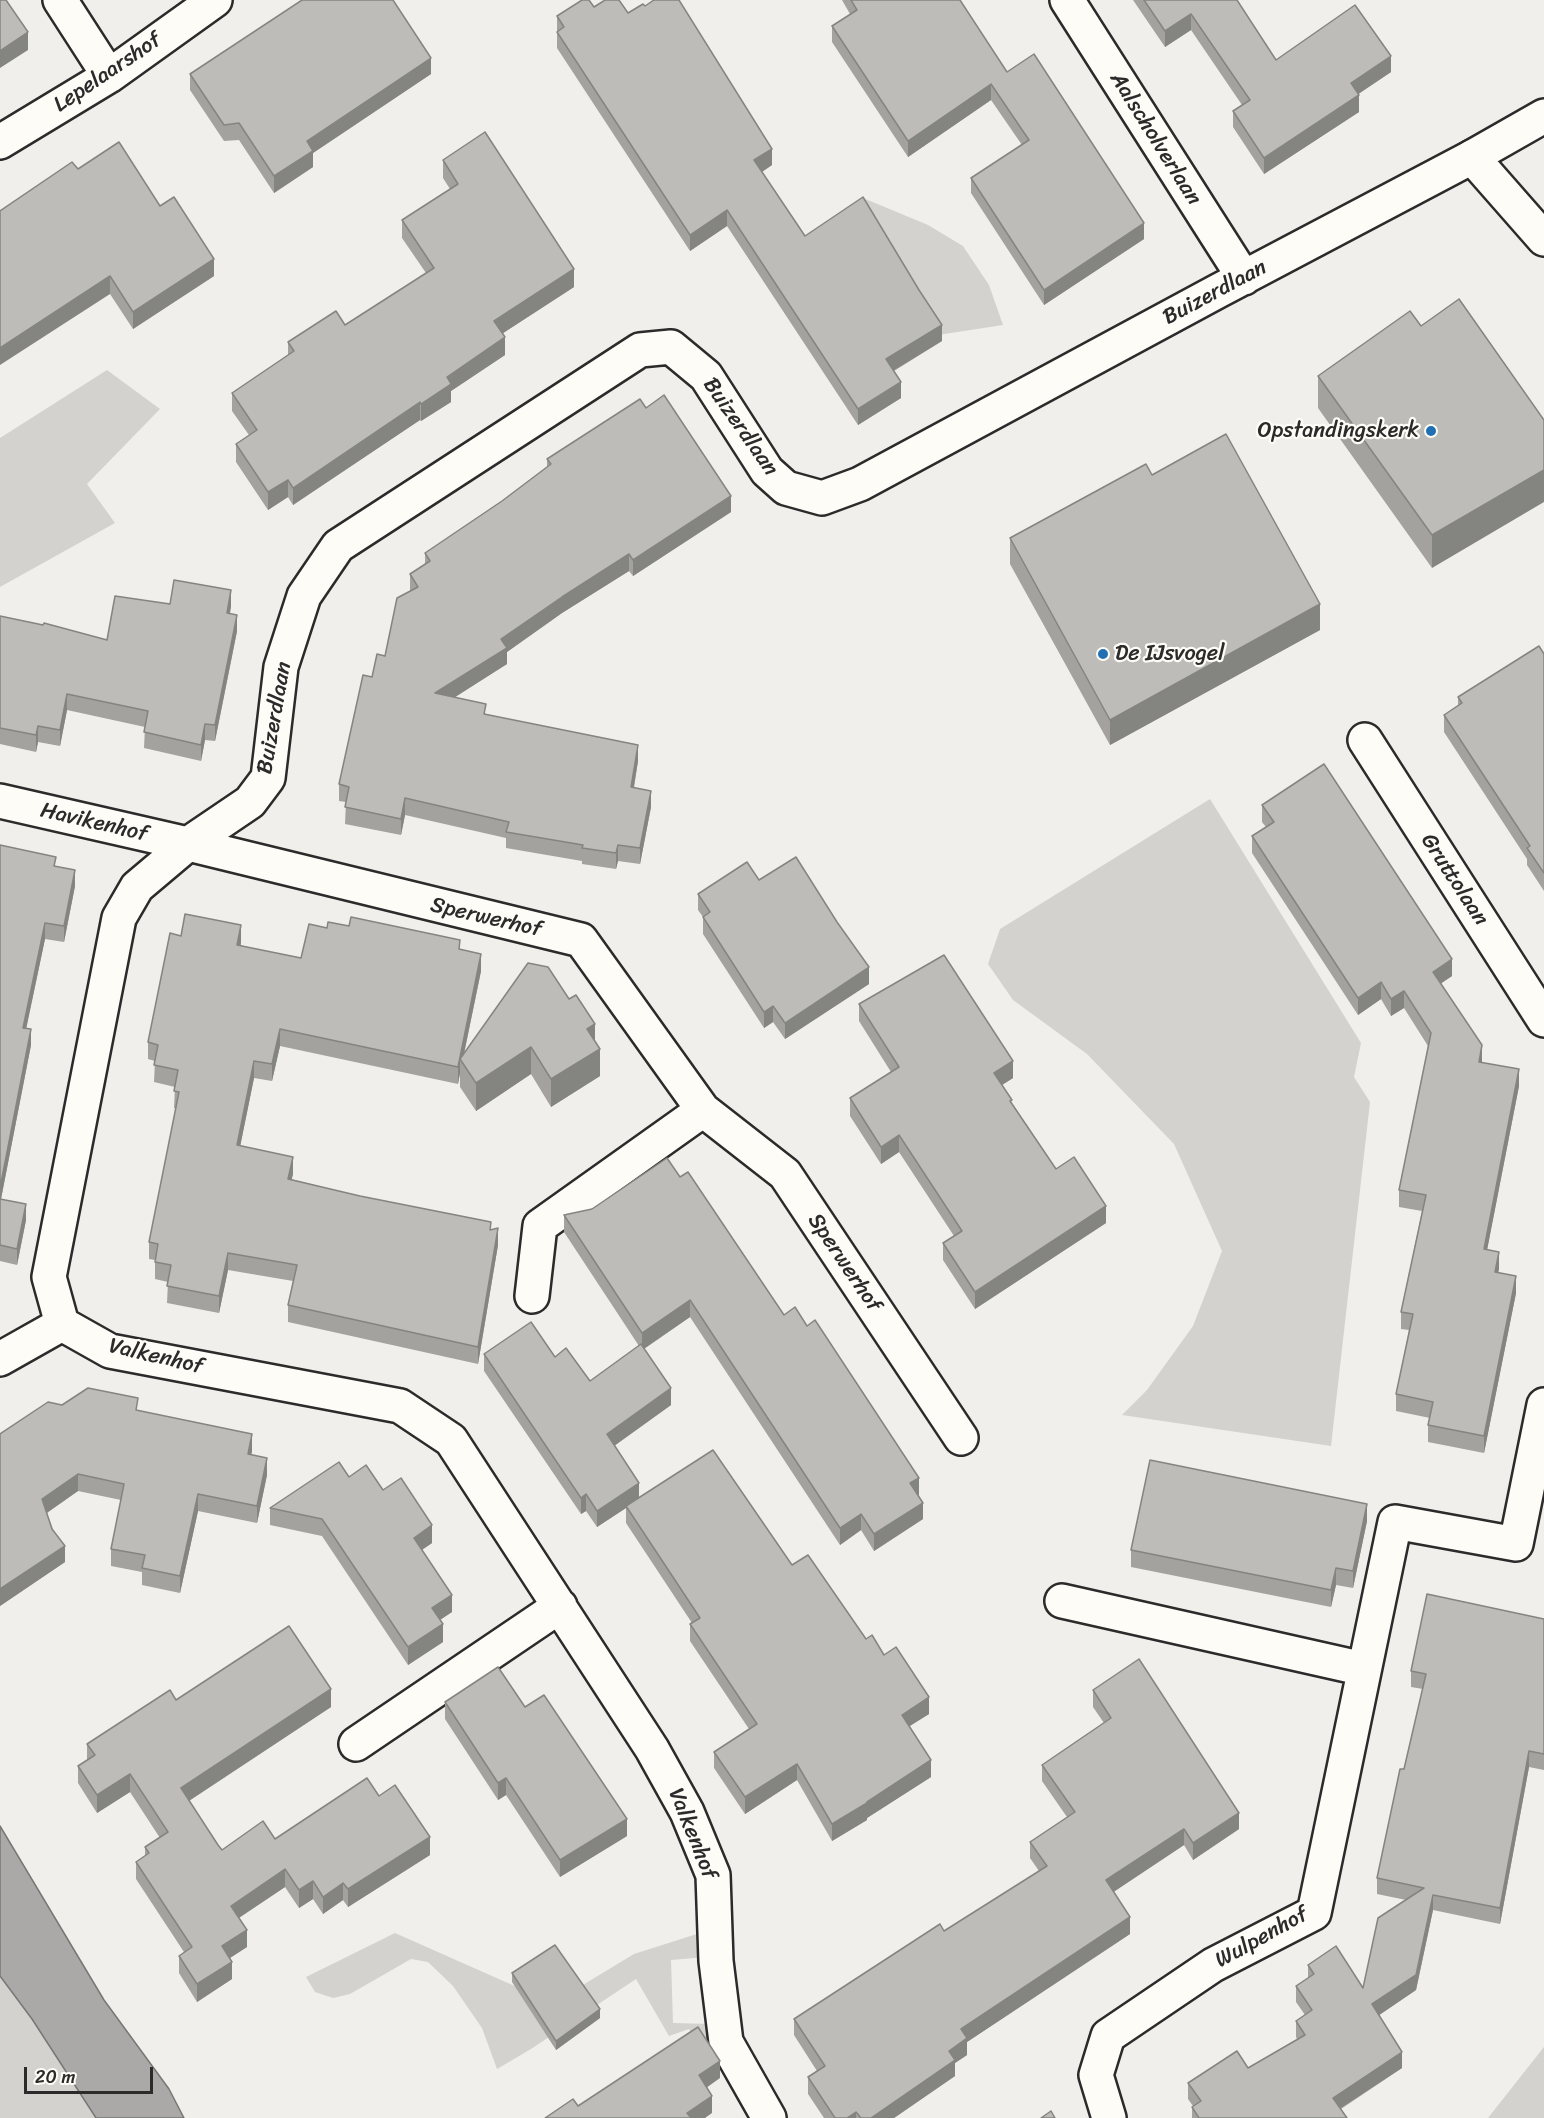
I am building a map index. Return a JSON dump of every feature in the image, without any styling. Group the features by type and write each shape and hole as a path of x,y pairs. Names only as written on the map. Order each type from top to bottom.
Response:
{"street":[{"name":"Lepelaarshof","path":"60,0 109,75"},
{"name":"Lepelaarshof","path":"0,142 109,75 215,0"},
{"name":"Aalscholverlaan","path":"1067,0 1244,278"},
{"name":"Buizerdlaan","path":"188,844 250,802 268,778 281,667 304,596 338,546 640,350 672,347 706,376 767,471 786,488 822,498 860,484 1472,157 1544,116"},
{"path":"1472,157 1544,239"},
{"name":"Gruttolaan","path":"1365,740 1544,1020"},
{"name":"Havikenhof","path":"0,801 188,844"},
{"path":"0,1359 62,1324 49,1277 119,918 137,887 188,844"},
{"name":"Sperwerhof","path":"188,844 581,940 703,1110 785,1174 961,1438"},
{"path":"532,1296 540,1226 703,1110"},
{"name":"Valkenhof","path":"62,1324 110,1351 400,1406 451,1440 666,1771 687,1812 713,1875 716,1961 726,2042 769,2118"},
{"name":"Wulpenhof","path":"1109,2118 1096,2075 1108,2036 1213,1965 1314,1913 1395,1522 1516,1544 1544,1405"},
{"path":"1062,1601 1364,1669"},
{"path":"356,1744 560,1606"}],"shaded area":[{"path":"863,198 928,225 963,246 989,285 1003,325 938,335"},
{"path":"107,370 160,409 87,484 115,523 0,587 0,438"},
{"path":"1210,799 1361,1043 1354,1077 1370,1102 1331,1446 1122,1415 1147,1390 1193,1326 1222,1251 1174,1144 1087,1054 1013,1000 988,964 1000,929"},
{"path":"0,1826 104,2000 169,2089 184,2118 96,2118 32,2019 0,1976"},
{"path":"395,1933 553,2003 634,1954 700,1933 706,1957 671,1960 673,2023 712,2024 713,2043 697,2041 689,2029 669,2036 636,1979 497,2069 482,2028 453,1986 428,1962 411,1959 350,1994 333,1998 315,1992 306,1977"},
{"path":"0,1976 32,2019 96,2118 0,2118"},
{"path":"1544,2047 1544,2118 1488,2118 1540,2052"}],"building":[{"path":"0,0 6,0 28,32 0,51"},
{"path":"302,0 393,0 431,58 307,141 313,151 274,176 239,123 224,125 190,74"},
{"path":"582,0 589,0 594,7 605,0 619,0 628,13 654,0 679,0 772,149 754,160 805,236 863,197 942,325 886,359 901,382 858,409 727,210 690,235 557,32 564,27 557,16"},
{"path":"851,0 960,0 1007,72 1034,54 1144,223 1044,290 971,178 1029,140 991,84 908,141 832,26 857,10"},
{"path":"1144,0 1237,0 1276,60 1355,5 1391,56 1351,83 1359,95 1264,158 1233,111 1250,100 1191,14 1165,31"},
{"path":"485,132 574,269 494,321 505,337 447,377 451,384 421,404 420,402 293,488 288,480 268,492 236,444 257,430 232,393 294,351 288,342 336,311 345,325 434,268 402,220 458,184 443,160"},
{"path":"119,142 160,206 174,197 214,259 133,312 110,276 0,348 0,211 72,162 78,169"},
{"name":"Opstandingskerk","path":"1459,299 1544,420 1544,470 1432,535 1318,376 1410,311 1421,326"},
{"path":"664,395 731,496 633,560 629,554 562,597 501,639 507,648 435,693 486,704 484,714 638,745 631,787 651,791 640,848 618,845 616,853 506,832 509,822 405,798 401,819 345,807 349,787 339,784 363,675 372,677 377,654 385,656 397,598 418,587 410,574 430,561 425,553 502,501 551,464 547,459 640,399 646,408"},
{"path":"1226,434 1320,604 1110,720 1010,538 1146,464 1152,475"},
{"path":"174,580 231,590 227,613 237,615 215,725 205,724 201,745 144,732 148,711 67,694 60,730 38,726 36,735 0,728 0,616 43,625 44,623 107,640 115,596 170,604"},
{"path":"1539,646 1544,654 1544,873 1527,848 1530,846 1444,715 1462,703 1458,697"},
{"path":"1324,764 1452,959 1433,972 1482,1045 1479,1062 1519,1069 1484,1249 1499,1252 1495,1272 1516,1276 1484,1436 1428,1425 1433,1402 1396,1394 1413,1314 1401,1312 1426,1195 1399,1190 1431,1033 1404,991 1391,999 1381,982 1358,998 1252,836 1274,822 1262,805"},
{"path":"0,845 56,857 54,866 75,870 64,926 45,923 23,1028 31,1029 0,1188"},
{"path":"796,857 869,967 785,1023 773,1006 764,1012 703,917 710,912 698,894 747,862 759,880"},
{"path":"185,914 241,925 237,945 301,958 309,924 327,928 328,922 349,926 351,917 460,940 459,949 481,954 458,1067 280,1029 272,1064 254,1061 237,1145 293,1157 288,1179 491,1222 490,1230 498,1228 478,1347 288,1305 297,1265 228,1253 219,1296 167,1286 171,1265 155,1262 158,1244 149,1242 179,1092 174,1091 178,1070 154,1065 158,1045 148,1042 170,933 181,936"},
{"path":"944,955 1013,1061 994,1073 1012,1100 1010,1101 1056,1169 1074,1157 1106,1206 975,1292 943,1243 962,1231 899,1135 881,1147 850,1098 899,1067 859,1004"},
{"path":"528,963 548,967 569,999 576,995 595,1024 587,1029 600,1049 551,1079 531,1047 476,1083 460,1059"},
{"path":"667,1158 680,1177 688,1172 784,1315 795,1307 807,1326 815,1320 919,1478 910,1483 923,1503 874,1534 861,1514 840,1528 690,1300 642,1333 564,1215 592,1209"},
{"path":"0,1199 26,1204 17,1249 0,1245"},
{"path":"531,1322 555,1357 566,1348 590,1381 641,1344 671,1388 607,1434 639,1483 597,1511 586,1494 581,1498 484,1354"},
{"path":"88,1388 138,1398 136,1410 252,1434 248,1454 267,1458 257,1506 198,1494 180,1576 142,1568 145,1555 111,1549 124,1484 78,1474 42,1499 52,1529 65,1546 0,1589 0,1434 48,1402 62,1405"},
{"path":"713,1450 792,1565 808,1555 866,1639 872,1635 884,1655 896,1647 929,1697 902,1715 931,1760 832,1824 797,1764 745,1797 714,1752 757,1724 690,1624 700,1618 626,1506"},
{"path":"1150,1460 1367,1504 1353,1571 1336,1568 1331,1590 1131,1550"},
{"path":"339,1462 349,1477 366,1465 383,1490 401,1478 432,1525 414,1538 452,1595 432,1608 443,1624 408,1647 322,1519 270,1508"},
{"path":"1427,1594 1544,1619 1544,1754 1529,1751 1500,1908 1433,1895 1416,1975 1372,2004 1402,2052 1333,2098 1347,2118 1199,2118 1192,2107 1201,2101 1188,2083 1237,2051 1248,2068 1305,2035 1296,2021 1312,2010 1296,1986 1314,1974 1308,1965 1336,1946 1363,1988 1378,1918 1424,1888 1377,1878 1400,1769 1404,1769 1426,1674 1411,1671"},
{"path":"289,1626 331,1689 181,1788 218,1845 222,1850 263,1821 275,1839 367,1778 379,1796 395,1785 430,1837 348,1889 343,1883 323,1897 313,1881 299,1890 285,1869 231,1906 247,1930 222,1946 232,1962 197,1984 179,1956 192,1947 136,1862 149,1853 145,1847 168,1832 130,1774 97,1795 78,1766 95,1755 87,1744 170,1690 176,1700"},
{"path":"1139,1659 1239,1813 1193,1843 1184,1829 1106,1880 1130,1917 961,2029 967,2038 949,2051 955,2060 871,2118 861,2118 856,2112 847,2118 835,2118 808,2077 825,2066 794,2019 940,1924 944,1931 1047,1866 1030,1842 1075,1812 1042,1765 1111,1718 1093,1690"},
{"path":"498,1667 525,1707 544,1695 627,1819 560,1860 506,1778 498,1783 445,1702"},
{"path":"555,1945 600,2009 556,2041 512,1973"},
{"path":"698,2027 720,2061 699,2075 712,2096 687,2113 691,2118 545,2118 573,2099 578,2106"},
{"path":"1051,2111 1055,2118 1041,2118"}],"place":[{"name":"Opstandingskerk","path":"1431,431"},
{"name":"De IJsvogel","path":"1103,654"}]}
